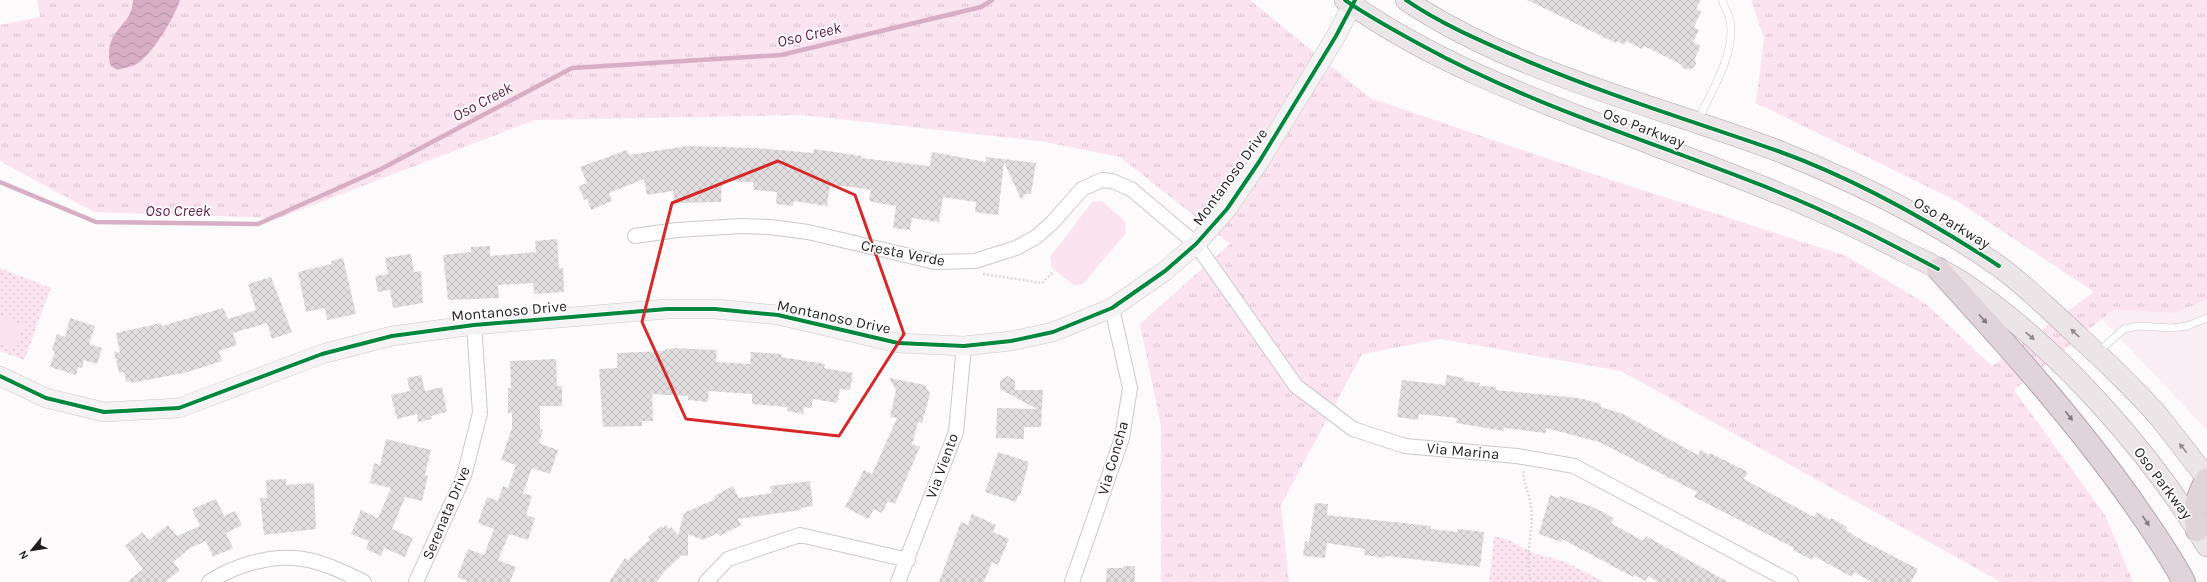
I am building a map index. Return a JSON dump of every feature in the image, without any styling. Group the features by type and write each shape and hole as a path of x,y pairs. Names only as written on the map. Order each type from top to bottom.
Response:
{"highway":[{"path":"1938,269 2066,412 2113,472 2173,561 2184,582"},
{"path":"2202,538 2194,510 2200,492 2207,479"}],"main road":[{"name":"Oso Parkway","path":"1406,0 1424,12 1487,44 1555,73 1780,152 1844,179 1901,207 1956,238 1999,266 2097,353 2159,417 2207,479"},
{"name":"Oso Parkway","path":"1351,2 1459,66 1580,117 1777,191 1860,228 1967,285 2064,366 2119,425 2202,538"},
{"path":"2064,366 2097,353"}],"street":[{"name":"Montanoso Drive","path":"0,376 46,398 104,412 179,408 322,354 392,336 474,325 667,309 715,309 778,316 898,343 964,346 1011,340 1053,332 1112,308 1165,271 1196,244 1227,209 1259,162 1336,36 1351,2"},
{"name":"Cresta Verde","path":"635,236 677,230 741,226 770,227 808,232 935,262 979,260 1016,248 1036,237 1066,209 1082,189 1102,180 1116,182 1131,189 1196,244"},
{"name":"Via Marina","path":"1196,244 1296,386 1353,429 1405,446 1525,457 1574,466 1791,582"},
{"name":"Via Concha","path":"1072,582 1122,438 1130,388 1112,308"},
{"name":"Serenata Drive","path":"416,582 464,476 480,413 474,325"},
{"name":"Via Viento","path":"898,582 908,560 956,432 964,346"},
{"path":"706,582 728,559 800,535 908,560"},
{"path":"209,582 234,568 282,558 304,559 326,565 364,582"}],"lane":[{"path":"1697,124 1723,65 1730,41 1730,20 1722,0"},
{"path":"2097,353 2124,329 2138,326 2172,328 2187,326 2207,318"}],"path":[{"path":"979,260 984,275 1004,279 1042,283 1054,271"},
{"path":"1525,457 1523,477 1528,489 1531,507 1527,556 1532,582"}],"highlighted area":[{"path":"778,161 855,195 904,334 839,436 686,419 642,322 672,203"}],"shaded area":[{"path":"2207,299 2207,430 2102,319 2113,310 2176,313"}],"green space":[{"path":"37,0 1250,0 1370,98 1596,175 1846,256 1926,304 1992,366 2094,292 1957,201 1756,103 1764,38 1751,0 2207,0 2207,299 2176,313 2113,310 2014,390 2105,515 2133,582 2001,582 1621,371 1441,339 1362,354 1281,505 1289,582 1161,582 1161,426 1140,324 1230,244 1120,157 1040,141 802,115 535,120 279,218 94,212 0,161 0,25 40,17"},
{"path":"1102,201 1125,221 1126,233 1083,284 1074,285 1052,268 1050,257 1092,202"},
{"path":"0,268 51,288 24,360 0,351"},
{"path":"0,315 24,325 14,349 0,343"},
{"path":"1494,536 1509,540 1533,553 1566,562 1605,582 1489,582"}],"water":[{"path":"133,0 180,0 173,16 157,43 144,58 136,64 117,70 110,65 110,43 114,35 128,17"}],"building":[{"path":"1527,0 1701,0 1696,9 1701,12 1694,27 1699,30 1693,42 1701,46 1695,58 1696,64 1692,69 1685,69 1680,64 1644,46 1642,49 1626,41 1624,45 1617,41 1616,43"},
{"path":"687,146 755,148 813,153 814,149 861,156 861,158 930,166 932,152 986,162 986,157 1036,163 1031,194 1026,194 1021,199 1004,162 998,215 975,212 976,202 943,197 939,222 912,218 910,230 893,228 896,206 872,202 869,200 871,190 852,187 830,185 827,206 794,201 793,206 776,204 777,192 754,190 753,182 722,181 721,202 675,203 673,191 647,195 644,179 609,193 612,201 591,210 587,199 584,200 579,186 587,183 580,167 627,150 629,155"},
{"path":"557,239 559,268 563,268 564,292 534,294 533,283 498,285 499,298 448,300 443,255 471,252 471,247 490,246 490,256 536,252 535,241"},
{"path":"411,254 414,272 421,271 423,303 393,308 390,290 378,292 375,276 388,274 385,258"},
{"path":"343,258 356,314 327,320 325,308 306,312 298,272 331,264 331,261"},
{"path":"271,277 292,332 272,339 267,323 233,333 237,345 219,351 222,361 188,372 131,383 131,381 126,382 124,372 119,373 114,351 120,353 116,333 161,323 162,326 223,308 228,319 256,310 248,284"},
{"path":"70,318 95,326 89,344 102,348 97,364 84,360 82,368 78,367 76,375 50,367 55,351 52,350 57,334 65,337"},
{"path":"665,349 717,350 716,362 750,364 751,352 781,354 781,357 825,364 824,368 853,373 850,390 840,389 837,403 813,399 811,408 804,407 803,414 787,411 787,407 752,404 752,394 709,391 708,402 688,400 688,396 652,394 653,421 642,421 642,426 603,427 599,369 617,368 617,353 665,351"},
{"path":"556,359 557,386 562,386 562,406 540,406 540,429 543,430 539,443 558,450 550,474 532,468 523,493 532,496 526,515 535,518 528,540 509,534 498,560 516,567 510,582 470,582 457,577 468,549 484,555 494,529 478,523 487,497 498,501 503,486 508,488 516,465 501,460 512,428 512,413 508,413 508,388 511,388 510,361"},
{"path":"421,375 425,391 442,387 447,412 431,416 432,419 418,422 417,414 397,419 391,395 410,391 407,378"},
{"path":"1447,375 1464,378 1464,381 1480,383 1479,386 1496,387 1496,390 1579,398 1601,404 1601,407 1623,414 1698,455 1701,450 1709,455 1710,453 1748,472 1744,479 1814,517 1817,512 1830,520 1831,518 1847,527 1846,530 1858,538 1918,569 1911,582 1872,582 1854,572 1852,577 1814,556 1812,560 1793,550 1794,548 1694,497 1697,492 1599,442 1546,428 1546,433 1504,428 1504,431 1456,423 1457,418 1419,414 1418,420 1397,417 1402,380 1445,385"},
{"path":"1007,376 1015,380 1015,390 1043,390 1041,427 1024,427 1024,439 996,438 997,408 1037,409 1000,389 1000,381"},
{"path":"889,378 925,385 930,394 922,423 918,422 912,444 920,447 895,504 888,501 882,513 874,509 868,519 845,507 864,470 872,474 897,418 890,417 896,390"},
{"path":"386,439 431,450 425,475 428,476 422,501 405,497 392,529 413,538 405,557 384,548 381,556 366,549 369,541 351,534 361,510 378,518 391,488 370,483 374,463 380,465"},
{"path":"998,452 1029,462 1020,496 1018,496 1016,502 985,492"},
{"path":"286,479 286,485 314,483 316,529 264,535 260,498 267,498 266,480"},
{"path":"810,481 813,506 801,508 801,510 738,519 741,525 720,536 718,533 703,540 688,534 688,556 682,555 663,573 657,582 609,582 625,558 628,560 650,539 648,537 661,526 663,528 666,525 669,529 671,527 678,535 684,513 715,499 714,496 733,486 739,498 772,493 770,486"},
{"path":"1550,495 1559,498 1560,496 1593,507 1614,518 1611,523 1643,541 1646,536 1728,582 1659,582 1648,576 1646,581 1634,575 1633,577 1562,539 1561,542 1539,534"},
{"path":"216,499 224,516 235,511 242,525 226,533 233,548 213,557 206,541 190,548 173,562 180,570 165,582 127,582 143,569 125,546 142,532 149,540 168,525 177,536 200,526 192,509"},
{"path":"1315,503 1328,504 1327,515 1431,526 1431,529 1457,532 1458,529 1484,532 1480,567 1386,556 1386,558 1364,555 1365,549 1327,543 1325,558 1303,556 1305,541 1309,542"},
{"path":"972,514 996,525 993,532 1009,539 998,565 992,562 984,582 939,582 961,522 968,525"},
{"path":"1123,566 1135,566 1135,582 1106,582 1107,568 1123,568"}],"waterway":[{"name":"Oso Creek","path":"0,182 96,222 258,224 381,169 572,68 781,55 981,7 992,0"}],"cycle path":[{"path":"1345,0 1373,18 1421,45 1507,87 1552,106 1731,173 1797,200 1858,228 1938,269"},
{"path":"0,376 46,398 104,412 179,408 322,354 392,336 474,325 667,309 715,309 778,315 898,343 964,346 1011,341 1053,332 1112,308 1165,271 1196,244 1227,209 1259,162 1336,36 1355,0"},
{"path":"1406,0 1419,9 1462,32 1505,52 1584,84 1778,151 1836,174 1919,217 1999,266"}]}
